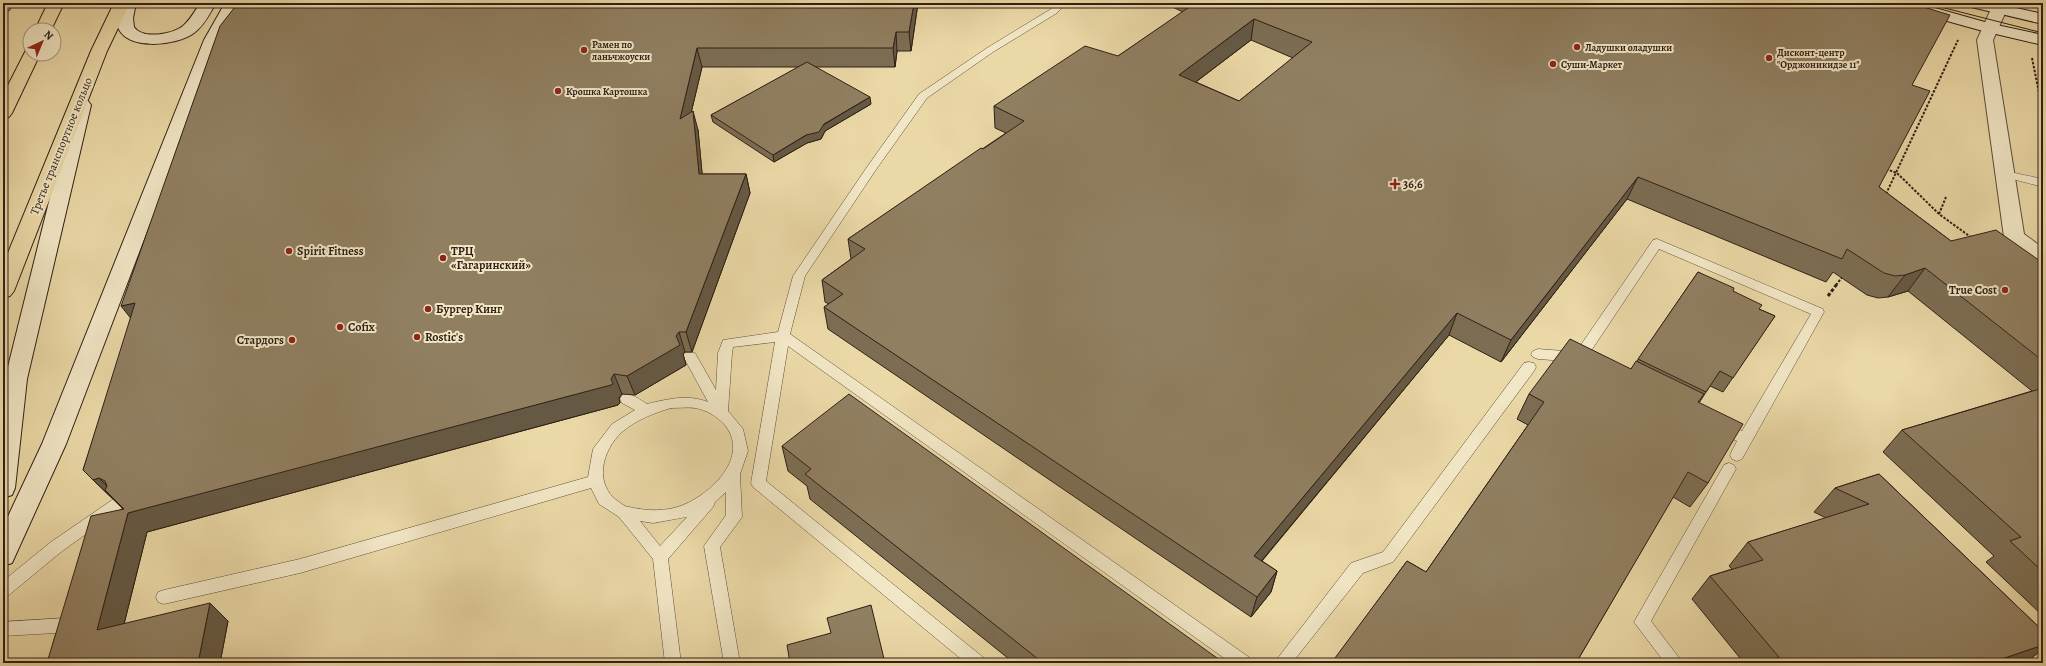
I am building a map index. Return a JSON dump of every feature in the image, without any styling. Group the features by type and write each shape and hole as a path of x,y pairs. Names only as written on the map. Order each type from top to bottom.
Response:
{"main road":[{"path":"3,7 5,3"},
{"path":"47,22 56,3"},
{"name":"Третье транспортное кольцо","path":"3,291 88,78 122,3"},
{"path":"128,3 125,16 126,27 130,33 136,37 156,39 168,38 187,31 208,3"},
{"path":"3,555 54,444 212,40 233,3"},
{"path":"1899,3 1989,28 2043,40"},
{"path":"1973,3 2000,6 2043,19"},
{"path":"2000,6 1985,40 2014,237 2043,258"},
{"path":"3,113 28,62"},
{"path":"3,488 16,379 26,332 88,78"}],"lane":[{"path":"978,663 758,483 783,336 799,276 871,169 923,96 990,50 1054,10 1061,3"},
{"path":"2005,174 2043,184"},
{"path":"1580,357 1657,243 1818,312 1737,455"},
{"path":"721,412 725,353 728,343 783,336 1244,663"},
{"path":"1538,354 1580,357 1594,364"},
{"path":"690,356 721,412 736,429 741,451 733,474 734,517 712,546 732,663"},
{"path":"1282,663 1357,568 1388,557 1529,367"},
{"path":"627,399 646,410"},
{"path":"673,663 660,557 624,513 604,500 595,481 598,454 617,428 646,410 672,403 697,404 721,412"},
{"path":"1711,422 1745,439"},
{"path":"1676,663 1642,622 1729,469"},
{"path":"660,557 733,474"},
{"path":"164,597 300,566 595,481"},
{"path":"624,513 653,518 685,511 714,496"},
{"path":"3,590 56,547 117,504"},
{"path":"3,629 66,625 55,663"}],"path":[{"path":"1884,199 1961,34"},
{"path":"2032,56 2043,112"},
{"path":"1885,169 1897,173 1939,214 1977,241"},
{"path":"1939,214 1946,196"},
{"path":"1818,312 1843,275"}],"building":[{"name":"ТРЦ «Гагаринский»","path":"238,3 914,3 909,32 896,32 893,48 697,48 680,119 693,111 699,174 746,174 686,332 679,332 676,336 680,345 627,376 614,374 611,379 613,384 611,385 128,513 97,630 210,603 198,663 47,663 91,516 124,509 105,490 107,486 105,481 99,478 93,480 83,470 135,303 121,306 220,26"},
{"path":"1195,3 1910,3 1950,15 1912,85 1930,91 1879,187 1951,241 1996,230 2043,263 2043,361 1925,268 1905,275 1895,276 1884,273 1847,249 1842,259 1638,177 1511,340 1457,313 1254,556 1277,571 1257,597 824,307 843,294 822,280 865,249 848,239 981,148 983,149 1024,121 994,106 1085,46 1118,56","holes":["1254,19 1312,42 1239,101 1179,75"]},
{"path":"807,62 870,97 824,124 819,132 806,135 773,155 711,115"},
{"path":"1698,272 1734,288 1733,291 1762,305 1759,309 1775,316 1733,378 1720,371 1706,392 1638,359"},
{"path":"1570,339 1631,369 1636,361 1704,394 1698,402 1743,424 1708,483 1688,472 1576,663 1333,663 1332,662 1407,561 1426,572 1544,402 1529,394"},
{"path":"2043,388 2043,572 2010,541 2021,537 1902,430"},
{"path":"849,394 1224,663 1043,663 805,474 811,469 782,446"},
{"path":"1879,474 2043,631 2043,645 1990,663 1761,663 1779,657 1710,576 1763,560 1748,542 1869,504 1835,488"},
{"path":"871,605 885,663 790,663 787,645 831,633 827,618"}],"tram line":[{"path":"1925,3 2043,33"}],"place":[{"name":"Ладушки оладушки","path":"1577,47"},
{"name":"Рамен по ланьчжоуски","path":"584,50"},
{"name":"Дисконт-центр \"Орджоникидзе 11\"","path":"1769,58"},
{"name":"Суши-Маркет","path":"1553,64"},
{"name":"Крошка Картошка","path":"558,91"},
{"name":"36,6","path":"1395,184"},
{"name":"Spirit Fitness","path":"289,251"},
{"name":"ТРЦ «Гагаринский»","path":"443,258"},
{"name":"True Cost","path":"2005,290"},
{"name":"Бургер Кинг","path":"428,309"},
{"name":"Cofix","path":"340,327"},
{"name":"Rostic's","path":"417,337"},
{"name":"Стардогs","path":"292,340"}]}
